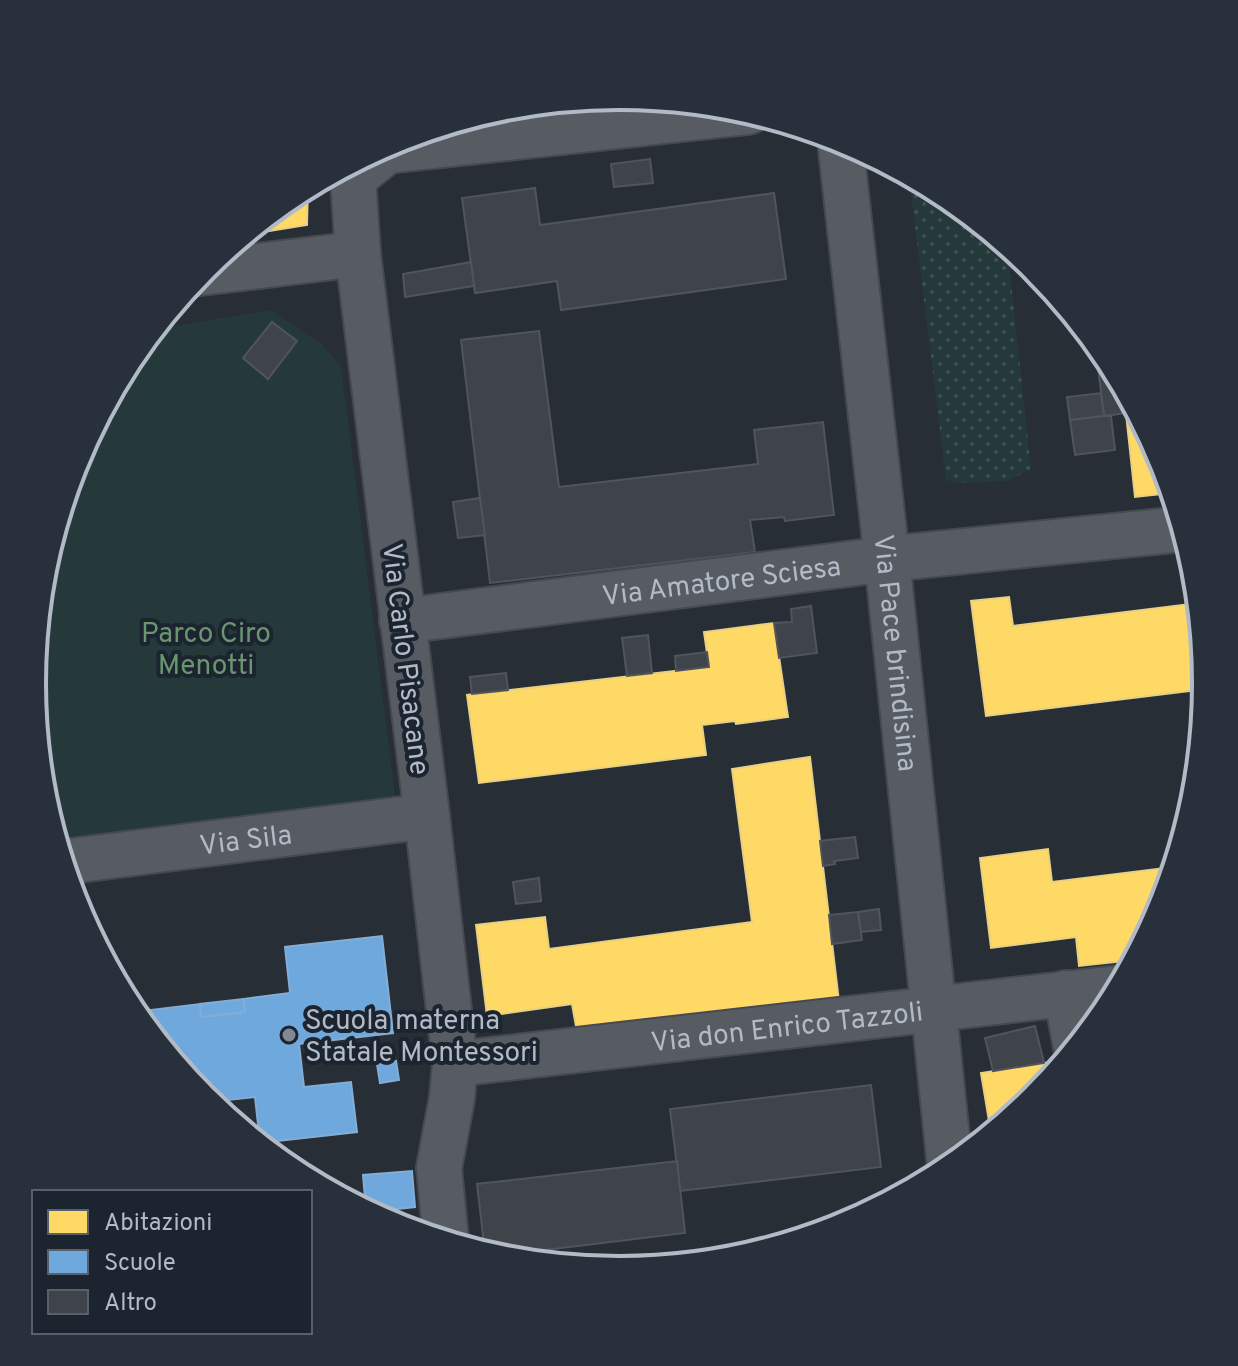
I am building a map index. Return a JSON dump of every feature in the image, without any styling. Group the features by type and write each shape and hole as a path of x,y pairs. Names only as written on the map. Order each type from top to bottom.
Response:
{"street":[{"name":"Via Carlo Pisacane","path":"415,148 704,117"},
{"name":"Via Pace brindisina","path":"842,156 948,1151"},
{"name":"Via Carlo Pisacane","path":"361,172 353,178 358,254 455,1064 439,1168 445,1229"},
{"path":"222,270 358,254"},
{"name":"Via Amatore Sciesa","path":"402,621 887,559 1171,530"},
{"name":"Via Sila","path":"74,861 427,816"},
{"name":"Via don Enrico Tazzoli","path":"455,1064 1102,989"},
{"path":"1066,993 1073,1033"}],"green space":[{"path":"911,190 968,228 1009,264 1031,469 1008,481 959,483 946,480"},
{"name":"Parco Ciro Menotti","path":"271,310 322,344 341,367 396,803 68,837 57,795 47,720 47,646 57,571 76,499 105,430 123,396 170,326"}],"building: Abitazioni":[{"path":"308,203 307,225 266,232"},
{"path":"1126,418 1160,494 1135,497"},
{"path":"1009,597 1013,626 1186,604 1192,691 986,716 971,601"},
{"path":"774,623 788,717 702,725 706,755 479,783 467,695 709,667 704,632"},
{"path":"810,757 840,1010 577,1032 572,1004 487,1016 476,925 545,917 549,949 752,922 732,769"},
{"path":"1048,849 1052,882 1161,869 1120,962 1079,966 1076,937 991,948 980,858"},
{"path":"1049,1062 989,1121 981,1073"}],"building: Scuole":[{"path":"382,936 393,1033 299,1044 304,1087 351,1082 357,1132 275,1141 258,1128 255,1097 227,1100 188,1061 150,1012 200,1004 201,1017 245,1012 243,999 290,993 285,947"},
{"path":"243,999 245,1012 201,1017 200,1004"},
{"path":"396,1061 399,1080 380,1083 377,1064"},
{"path":"412,1171 415,1207 394,1209 365,1196 363,1175"}],"building: Altro":[{"path":"650,159 653,183 614,187 611,164"},
{"path":"535,188 540,225 774,193 786,279 561,310 557,281 475,293 462,198"},
{"path":"471,262 474,286 405,297 403,274"},
{"path":"272,322 297,341 268,379 243,358"},
{"path":"539,331 559,487 758,464 754,430 823,422 834,515 785,521 784,517 750,520 755,552 490,583 461,340"},
{"path":"1098,370 1124,413 1104,416"},
{"path":"1101,393 1104,416 1070,420 1067,397"},
{"path":"1111,416 1115,450 1075,455 1070,420"},
{"path":"480,498 485,535 458,538 453,502"},
{"path":"811,606 817,653 779,658 774,623 792,622 791,609"},
{"path":"648,635 652,673 627,676 622,638"},
{"path":"707,652 709,667 676,671 675,656"},
{"path":"506,673 508,690 472,694 470,677"},
{"path":"855,837 858,858 834,861 835,864 823,866 820,841"},
{"path":"539,878 541,901 516,904 513,882"},
{"path":"879,909 881,930 860,932 858,912"},
{"path":"858,912 862,940 832,944 829,915"},
{"path":"1035,1026 1044,1063 993,1071 985,1038"},
{"path":"871,1085 881,1167 680,1191 670,1109"},
{"path":"677,1161 685,1233 541,1250 507,1245 483,1239 477,1184"}],"place":[{"name":"Scuola materna Statale Montessori","path":"289,1035"}]}
